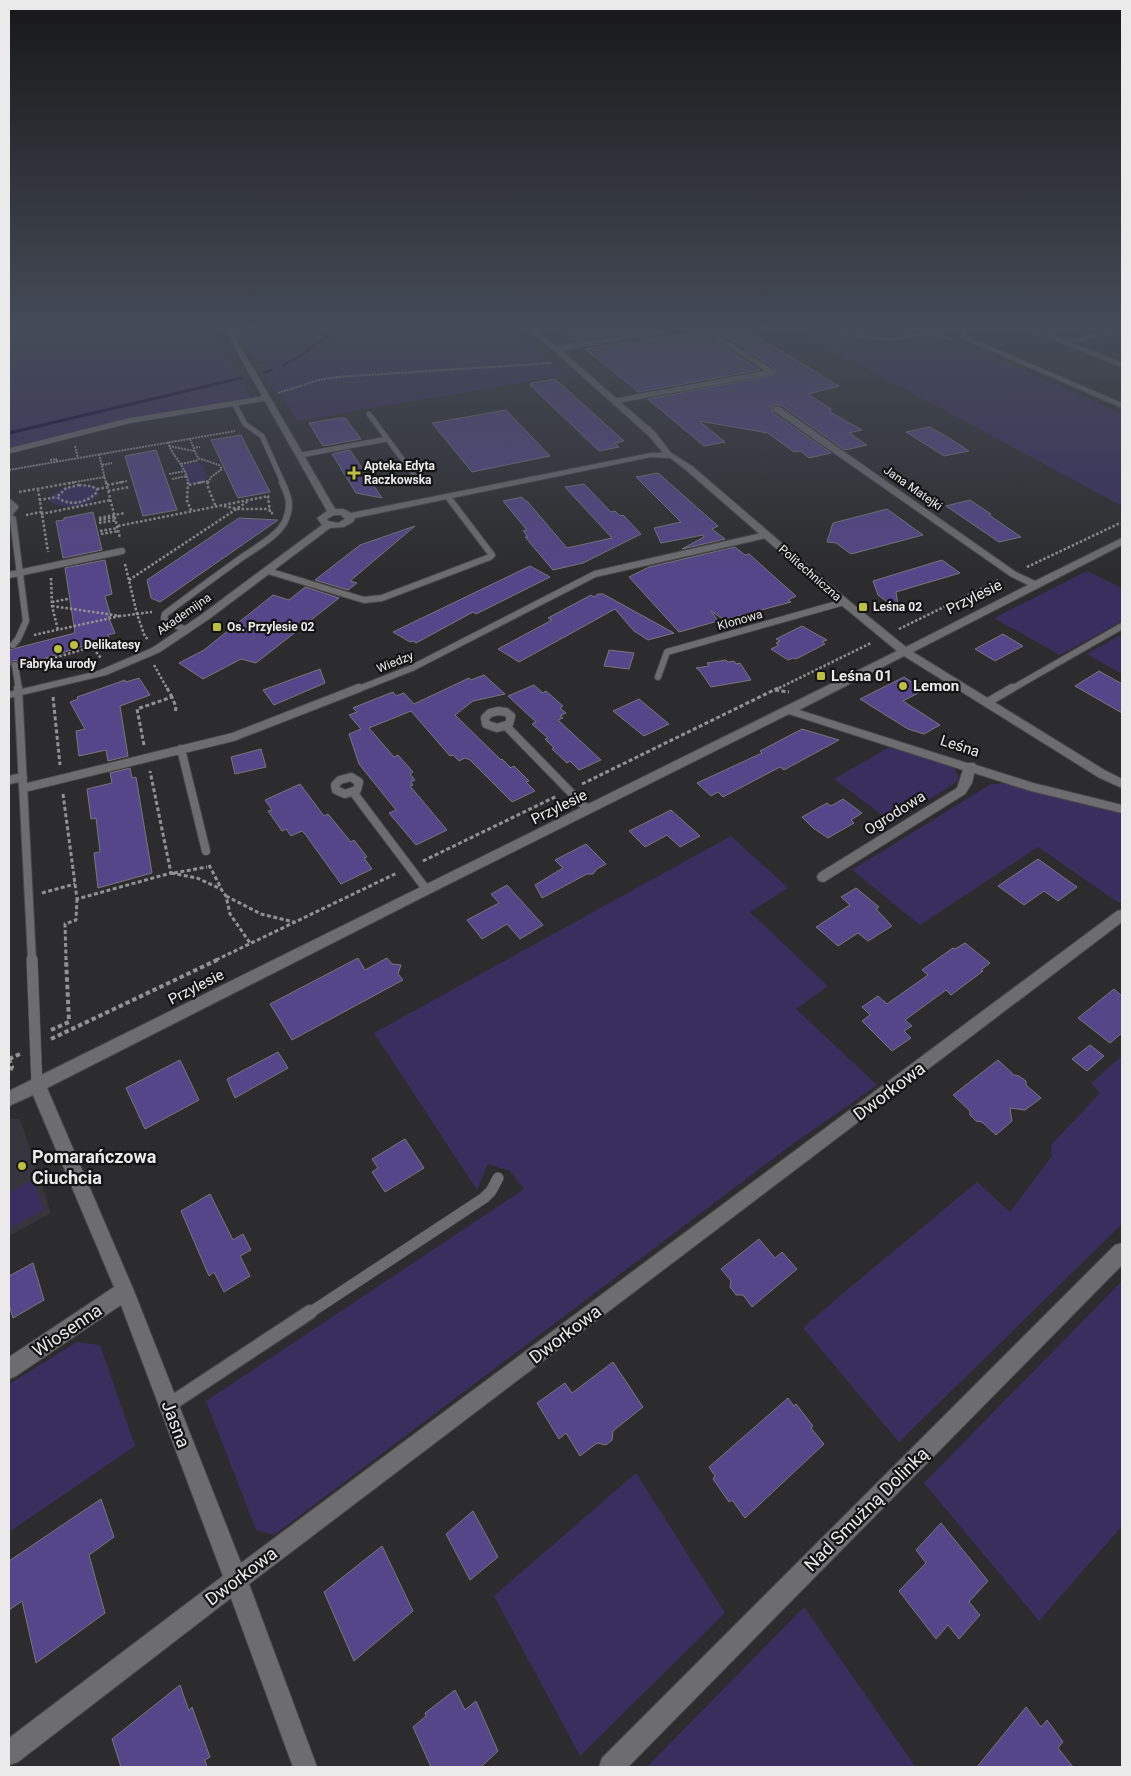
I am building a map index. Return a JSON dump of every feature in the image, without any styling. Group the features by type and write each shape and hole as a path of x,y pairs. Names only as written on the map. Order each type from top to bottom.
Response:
{"street":[{"path":"273,408 332,512"},
{"name":"Politechniczna","path":"623,408 658,440 668,455 676,458 904,651 1102,774 1122,784"},
{"name":"Jana Matejki","path":"778,409 1013,574 1035,585"},
{"path":"350,516 350,520 344,524 328,525 322,522 322,518 332,512 343,512 350,516 651,455 668,455"},
{"name":"Akademijna","path":"14,694 102,673 137,659 165,644 268,571 328,525"},
{"name":"Przylesie","path":"9,1100 1122,541"},
{"name":"Leśna","path":"788,710 1032,787 1122,809"},
{"name":"Ogrodowa","path":"824,877 961,791 966,783 970,766"},
{"name":"Dworkowa","path":"9,1753 236,1580 1122,915"},
{"name":"Jasna","path":"37,1085 125,1291 236,1580 305,1767"},
{"name":"Nad Smużną Dolinką","path":"611,1767 1122,1252"},
{"name":"Wiosenna","path":"9,1369 125,1291"}],"lane":[{"path":"9,451 128,421 205,408"},
{"path":"187,630 168,622 164,618 168,612 239,558 264,542 282,526 286,520 290,505 290,500 262,436 245,424 237,408"},
{"path":"369,414 414,475"},
{"path":"301,455 387,438"},
{"path":"268,571 364,600 382,598 490,557 492,555 448,497"},
{"path":"9,502 15,506 9,515 13,519 26,621 13,644"},
{"name":"Wiedzy","path":"24,788 232,736 402,672 595,574 766,535"},
{"path":"9,575 122,551"},
{"name":"Klonowa","path":"658,677 667,652 844,602"},
{"path":"988,702 1122,626"},
{"path":"16,665 14,694 24,788 37,1085"},
{"path":"506,726 588,810"},
{"path":"182,748 206,851"},
{"path":"9,780 23,776"},
{"path":"353,792 426,889"},
{"path":"169,1405 484,1198 491,1191 498,1178"}],"path":[{"path":"9,470 236,430"},
{"path":"190,439 195,457 220,465 222,469 212,477 207,485 216,507"},
{"path":"168,442 172,453 181,464 187,476 189,485 187,501 192,512"},
{"path":"169,446 194,450 200,447"},
{"path":"100,454 137,614 145,637 165,644"},
{"path":"50,460 56,459 57,461"},
{"path":"181,464 200,460"},
{"path":"102,465 112,463"},
{"path":"170,474 185,471"},
{"path":"172,479 187,476"},
{"path":"39,500 58,497 66,488 105,477"},
{"path":"189,485 209,481"},
{"path":"18,492 78,484 97,489 128,482"},
{"path":"108,491 130,487"},
{"path":"58,497 62,501 79,502 95,495 97,489"},
{"path":"101,532 274,495"},
{"path":"41,514 111,500"},
{"path":"128,580 250,500"},
{"path":"79,502 80,506"},
{"path":"224,505 237,509 268,509 290,505"},
{"path":"99,520 115,518 125,513"},
{"path":"52,602 68,599"},
{"path":"52,606 121,616"},
{"path":"13,644 121,616 168,612"},
{"path":"26,666 92,647 101,658"},
{"path":"148,666 158,660"},
{"path":"153,664 172,697 176,707 175,713"},
{"path":"171,873 137,709 172,697"},
{"path":"50,1039 48,1031 69,1022 65,924 76,920 76,899 61,779 54,698"},
{"path":"206,851 209,867 226,896 230,914 250,944"},
{"path":"76,899 171,873 209,867"},
{"path":"171,873 197,878 221,889"},
{"path":"226,896 238,900 252,910 274,918 294,922"},
{"path":"9,1059 12,1067 9,1073"}],"shaded area":[{"path":"9,408 192,408 138,417 9,449"},
{"path":"289,408 374,408 298,421"},
{"path":"940,408 1108,408 1122,414 1122,506"},
{"path":"196,462 203,465 208,477 204,482 189,485 182,465"},
{"path":"77,485 96,486 99,494 84,505 70,507 51,502 50,497 56,492"},
{"path":"1087,571 1122,588 1122,621 1060,655 994,618"},
{"path":"1122,634 1122,674 1087,654"},
{"path":"893,745 946,763 954,768 958,781 893,823 834,779"},
{"path":"1008,783 1050,796 1122,812 1122,901 1119,903 1038,847 920,925 852,870 991,784"},
{"path":"731,836 788,888 750,912 828,986 796,1009 877,1085 790,1146 274,1535 256,1530 206,1401 524,1189 510,1171 488,1164 477,1190 374,1033"},
{"path":"1122,1056 1122,1224 899,1442 803,1328 977,1182 1010,1212 1052,1156 1051,1145 1100,1093 1091,1083"},
{"name":"Pomarańczowa Ciuchcia","path":"9,1119 20,1119 51,1213 9,1236"},
{"path":"32,1180 44,1209 9,1229 9,1193"},
{"path":"1122,1281 1122,1526 1039,1621 924,1483"},
{"path":"77,1342 100,1345 135,1446 9,1532 9,1384"},
{"path":"636,1473 725,1613 580,1756 494,1596"},
{"path":"804,1607 915,1766 647,1767"}],"building":[{"path":"554,408 587,408 624,441 615,443 619,447 599,451"},
{"path":"659,408 772,408 773,413 831,453 809,458 800,451 794,452 768,433 699,421 725,442 704,446"},
{"path":"785,408 829,408 830,412 862,430 849,433 867,445 845,450"},
{"path":"506,410 550,456 472,472 432,423"},
{"path":"345,418 361,439 323,446 309,423"},
{"path":"930,427 969,451 944,456 906,432"},
{"path":"241,435 270,492 238,498 211,440"},
{"path":"156,450 177,510 143,516 125,456"},
{"path":"350,450 382,498 356,493 332,454"},
{"path":"658,473 718,526 712,529 725,539 682,549 704,537 703,535 661,543 654,528 681,522 636,477"},
{"path":"584,484 611,512 615,511 620,516 623,515 641,534 583,563 553,570 525,537 528,537 523,531 527,530 503,501 522,497 567,548 612,538 565,487"},
{"path":"970,500 1021,537 999,542 946,506"},
{"path":"887,509 923,535 851,554 836,543 827,542 833,523"},
{"path":"93,512 102,550 63,558 56,521"},
{"path":"239,518 278,520 160,602 151,598 147,580"},
{"path":"415,526 350,581 357,583 348,590 315,580 360,545"},
{"path":"735,547 745,555 749,554 796,596 788,600 791,602 724,620 711,611 718,621 679,632 629,577 649,567"},
{"path":"105,560 112,594 105,596 111,617 108,616 115,633 108,635 109,638 43,659 20,664 14,660 9,666 9,650 75,633 65,568"},
{"path":"942,560 960,573 896,592 899,611 878,595 873,581"},
{"path":"530,566 550,577 476,614 473,612 416,643 410,642 393,632"},
{"path":"305,587 339,598 256,663 241,659 203,679 179,663 204,650 273,595 289,600"},
{"path":"598,594 603,594 674,633 648,640 634,631 615,609 519,662 498,649 552,620 548,618 591,595 594,597"},
{"path":"802,626 827,640 822,642 825,644 796,659 788,660 771,649 779,645 776,643 780,641 776,639"},
{"path":"1003,634 1023,646 995,661 975,649"},
{"path":"609,650 634,653 629,669 604,666"},
{"path":"726,660 728,662 734,661 736,664 740,663 751,680 711,687 696,668 709,666 707,663"},
{"path":"320,669 325,683 274,705 263,690"},
{"path":"1099,671 1122,684 1122,713 1075,686"},
{"path":"484,675 505,694 473,701 455,715 501,760 511,768 514,766 529,781 526,782 535,791 512,802 470,760 465,758 459,761 453,755 450,756 411,711 369,728 394,757 398,755 413,772 410,774 415,780 411,782 413,785 410,786 447,830 416,845 389,813 396,810 359,764 349,734 361,729 349,715 357,712 353,708 393,692 396,696 404,693 414,704 469,678 471,680"},
{"path":"904,677 924,690 903,701 940,725 924,734 908,729 860,699"},
{"path":"139,678 150,695 120,706 128,756 108,761 106,750 79,756 76,731 85,729 70,702 78,699 77,697 125,680 126,682"},
{"path":"534,685 543,693 546,691 563,706 560,708 566,713 560,716 563,718 558,720 601,760 579,770 570,761 567,763 552,749 554,748 545,739 548,738 532,724 536,722 508,696"},
{"path":"639,699 669,724 644,736 613,711"},
{"path":"802,729 839,740 784,770 780,767 723,797 718,792 711,796 697,783 762,753 760,751"},
{"path":"261,749 266,767 235,774 231,757"},
{"path":"130,768 132,778 136,777 152,873 98,888 94,853 100,852 96,818 91,819 87,789 112,783 110,773"},
{"path":"300,784 324,816 328,814 351,842 354,840 367,857 364,858 372,869 341,884 302,831 291,836 286,829 282,831 268,811 272,810 265,800"},
{"path":"843,799 862,813 851,820 854,823 828,838 813,828 802,817 827,803 831,806"},
{"path":"671,810 700,836 680,847 667,835 645,847 629,831"},
{"path":"586,844 606,864 597,869 593,874 587,874 542,898 535,885 563,868 555,860"},
{"path":"1038,859 1077,887 1058,901 1044,891 1024,905 998,886"},
{"path":"507,885 543,925 520,939 507,924 482,939 467,920 499,903 491,894"},
{"path":"856,888 879,907 876,909 892,926 868,941 858,933 838,946 816,927 850,905 841,897"},
{"path":"965,943 990,963 981,970 983,971 951,995 946,990 905,1020 912,1026 904,1031 911,1038 892,1051 862,1021 870,1015 862,1007 878,996 887,1004 928,975 922,970 953,948 955,949"},
{"path":"358,958 365,970 387,958 392,964 401,965 398,974 403,980 292,1040 270,1004"},
{"path":"1114,989 1122,996 1122,1033 1110,1043 1078,1018"},
{"path":"1090,1045 1104,1056 1087,1071 1072,1059"},
{"path":"278,1052 288,1068 235,1098 227,1079"},
{"path":"180,1060 199,1100 145,1129 126,1088"},
{"path":"998,1060 1014,1075 1026,1081 1026,1085 1041,1098 1025,1110 1010,1108 1012,1121 996,1135 982,1122 976,1121 970,1115 970,1111 953,1095"},
{"path":"405,1139 424,1168 385,1192 372,1172 378,1168 372,1159"},
{"path":"210,1194 233,1240 243,1234 251,1250 240,1256 250,1276 224,1292 214,1272 209,1276 181,1211"},
{"path":"759,1239 775,1258 782,1252 797,1269 752,1307 743,1295 736,1295 730,1287 731,1281 721,1269"},
{"path":"33,1263 44,1300 13,1318 9,1305 9,1276"},
{"path":"613,1362 643,1407 613,1431 612,1440 606,1445 597,1443 580,1456 566,1433 559,1439 537,1403 565,1383 572,1393"},
{"path":"788,1398 794,1406 796,1404 824,1444 745,1518 732,1500 729,1502 713,1479 715,1476 709,1467"},
{"path":"101,1499 114,1537 89,1555 105,1613 36,1663 22,1601 9,1610 9,1561"},
{"path":"473,1511 498,1557 470,1580 446,1534"},
{"path":"941,1523 988,1581 969,1602 980,1615 959,1639 948,1625 936,1639 899,1591 926,1563 916,1550"},
{"path":"382,1546 413,1611 354,1661 324,1592"},
{"path":"180,1685 189,1711 192,1707 210,1757 205,1760 207,1767 121,1767 112,1739"},
{"path":"455,1690 465,1710 476,1701 498,1751 481,1767 431,1767 413,1727 426,1716 425,1713"},
{"path":"1026,1707 1041,1727 1047,1720 1063,1742 1058,1748 1073,1767 977,1767"}],"waterway":[{"path":"9,433 115,408"}],"place":[{"name":"Apteka Edyta Raczkowska","path":"354,473"},
{"name":"Leśna 02","path":"863,607"},
{"name":"Os. Przylesie 02","path":"217,627"},
{"name":"Delikatesy","path":"74,645"},
{"name":"Fabryka urody","path":"58,649"},
{"name":"Leśna 01","path":"821,676"},
{"name":"Lemon","path":"903,686"},
{"name":"Pomarańczowa Ciuchcia","path":"22,1166"}]}
